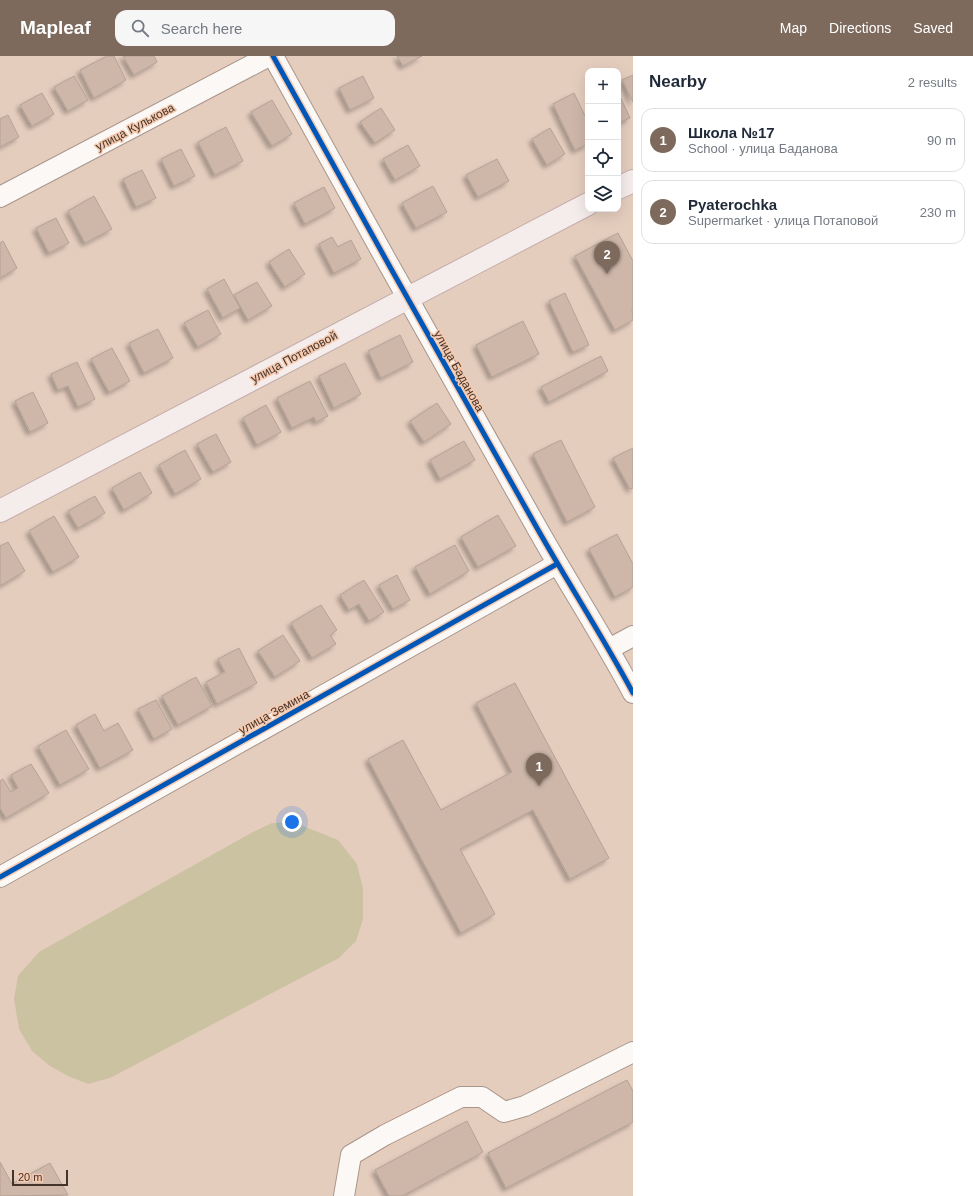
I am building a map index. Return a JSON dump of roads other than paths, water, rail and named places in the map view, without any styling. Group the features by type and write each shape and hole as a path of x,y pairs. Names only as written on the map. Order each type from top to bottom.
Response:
{"main road":[{"path":"621,187 633,181"},
{"name":"улица Потаповой","path":"0,511 585,206"}],"street":[{"name":"улица Кулькова","path":"0,197 269,56"},
{"name":"улица Баданова","path":"273,56 557,564 609,649 633,693"},
{"name":"улица Земина","path":"0,877 557,564"},
{"path":"609,649 633,636"},
{"path":"344,1196 351,1155 392,1131 461,1097 482,1097 504,1112 524,1106 633,1052"}],"place":[{"name":"Pyaterochka","path":"607,274"},
{"name":"Школа №17","path":"539,786"}]}
